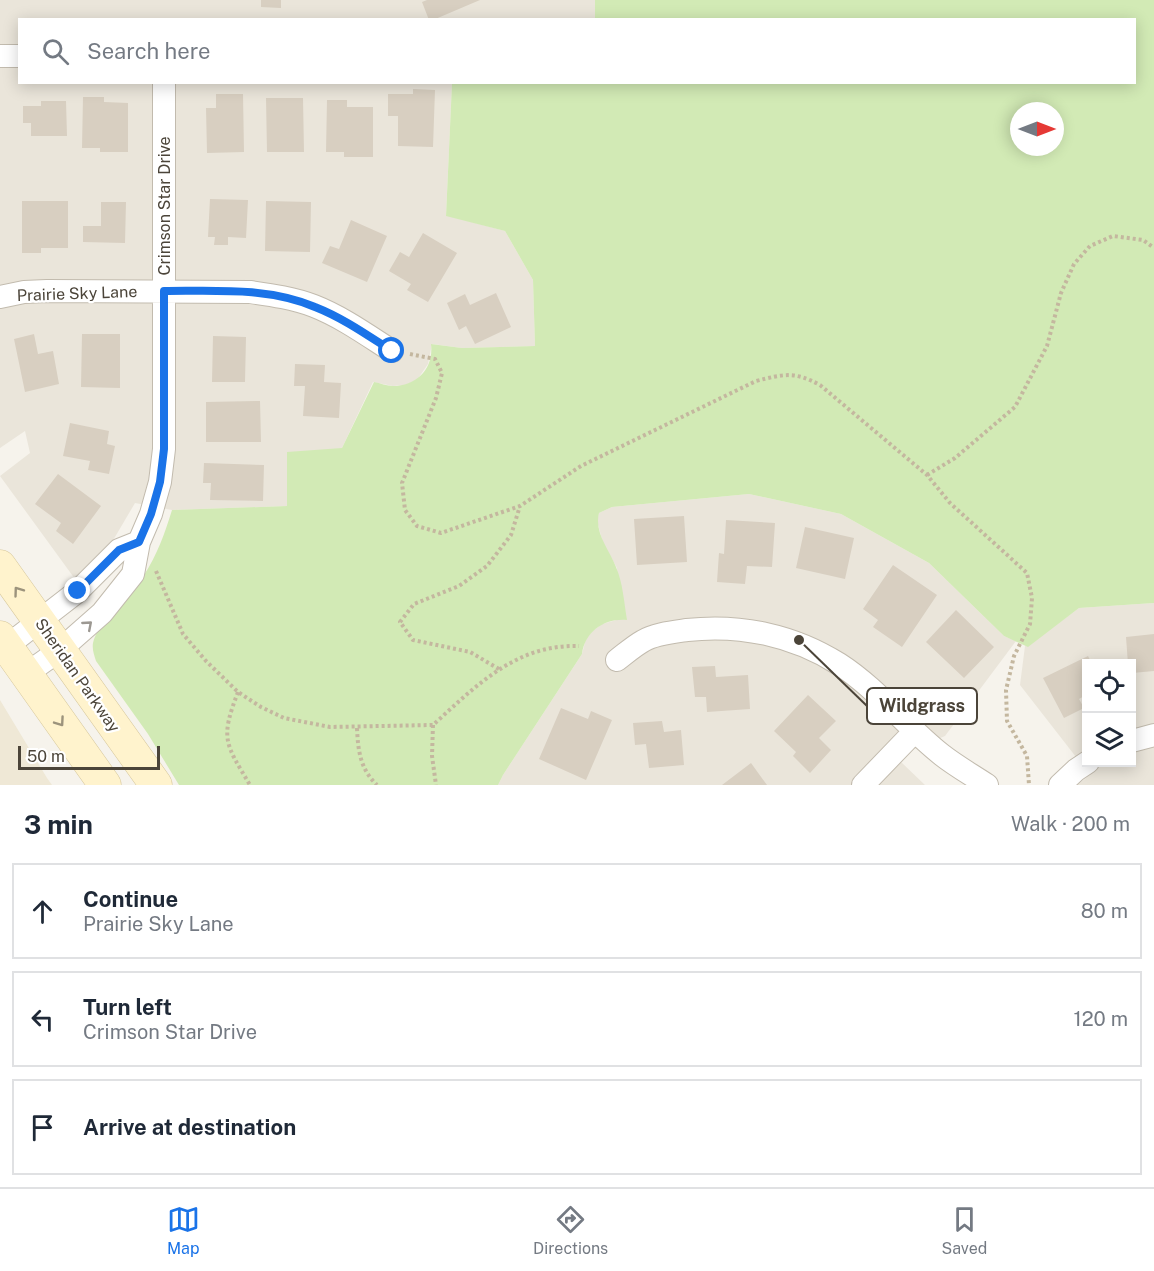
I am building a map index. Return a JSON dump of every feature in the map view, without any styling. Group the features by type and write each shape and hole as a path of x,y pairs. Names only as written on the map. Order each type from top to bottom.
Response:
{"main road":[{"name":"Sheridan Parkway","path":"0,566 156,785"},
{"path":"3,642 105,785"}],"street":[{"path":"0,56 18,56"},
{"name":"Crimson Star Drive","path":"26,674 60,650 102,613 134,574 139,542 151,514 160,482 164,449 164,84"},
{"name":"Prairie Sky Lane","path":"0,297 24,292 47,291 250,292 280,296 346,322 392,351"},
{"path":"3,642 40,621 78,591 119,550 139,542"},
{"path":"617,660 644,640 674,632 709,628 745,630 779,637 809,648 840,665 868,687 942,755 987,785"},
{"path":"863,785 915,730"},
{"path":"1136,740 1154,735"},
{"path":"1060,785 1082,767"}],"path":[{"path":"927,475 955,458 1015,407 1047,346 1061,293 1074,264 1090,246 1113,236 1143,240 1154,248"},
{"path":"392,351 435,359 442,373 435,398 402,483 405,510 417,526 441,533 520,506 581,466 756,381 783,374 804,376 820,385 927,475 950,503 1027,573 1032,598 1030,624 1014,656 1006,690 1007,721 1027,756 1029,785"},
{"path":"499,669 470,652 413,640 400,622 414,604 459,586 487,566 511,535 520,506"},
{"path":"156,571 183,634 206,661 238,692 284,718 330,727 433,725 499,669 540,649 560,645 579,646"},
{"path":"238,692 227,721 227,737 231,754 250,785"},
{"path":"433,725 432,756 436,785"},
{"path":"357,728 364,770 377,785"}],"shaded area":[{"path":"0,0 595,0 595,18 18,18 18,84 452,84 446,215 505,231 533,280 535,346 462,348 432,344 428,364 417,380 405,385 393,386 373,382 342,448 287,506 172,510 135,503 115,537 99,557 75,579 0,476 30,453 25,431 0,448"},
{"path":"749,494 841,514 929,563 1004,636 1016,641 945,736 912,750 901,762 925,785 498,785 582,654 586,638 602,624 620,619 617,568 603,543 597,521 599,513 612,507"},
{"path":"1154,603 1154,785 1077,785 1090,775 1084,767 1136,767 1136,659 1082,659 1082,765 1020,685 1025,646 1079,608"},
{"path":"0,700 47,778 52,785 0,785"}],"green space":[{"path":"595,0 1154,0 1154,603 1079,608 1028,647 1004,636 929,563 841,514 749,494 612,507 599,513 598,520 603,541 613,560 622,586 627,620 604,624 587,639 582,654 498,785 179,785 148,734 96,661 93,643 101,626 149,567 172,510 287,506 287,452 342,448 374,382 393,386 416,379 427,368 430,361 431,344 462,348 535,346 533,280 505,231 446,216 452,84 1136,84 1136,18 595,18"}],"building":[{"path":"261,0 281,0 281,8 261,7"},
{"path":"427,0 480,0 438,18 428,18 422,2"},
{"path":"413,89 435,90 433,147 398,146 398,116 388,116 388,94 413,94"},
{"path":"216,94 243,94 244,152 207,153 206,108 216,108"},
{"path":"83,97 104,97 104,102 128,103 128,152 100,152 100,148 82,148"},
{"path":"266,98 303,98 304,152 267,152"},
{"path":"327,100 347,100 347,107 373,107 373,157 344,157 344,152 326,152"},
{"path":"41,101 66,101 67,136 31,136 31,123 23,123 23,106 41,106"},
{"path":"210,199 248,200 246,238 228,237 228,245 214,245 215,237 208,237"},
{"path":"22,201 68,201 68,248 41,248 41,253 22,253"},
{"path":"266,201 311,202 310,252 265,251"},
{"path":"101,202 126,202 125,243 83,242 83,226 101,226"},
{"path":"351,220 387,236 367,282 322,263 330,246 339,249"},
{"path":"423,233 457,253 428,302 407,290 411,284 389,271 400,252 409,257"},
{"path":"496,293 511,327 475,344 466,326 459,330 447,303 465,294 470,305"},
{"path":"34,334 38,354 53,351 59,384 25,392 14,339"},
{"path":"82,334 120,334 120,388 81,387"},
{"path":"213,336 246,337 245,382 212,382"},
{"path":"295,364 325,365 324,382 341,383 339,418 303,416 305,386 294,386"},
{"path":"260,401 261,442 206,442 206,402"},
{"path":"70,423 109,431 107,444 115,446 109,474 88,470 90,461 63,456"},
{"path":"204,463 264,465 263,501 210,500 211,483 203,483"},
{"path":"58,474 101,506 73,544 56,531 61,523 35,504"},
{"path":"684,516 687,562 637,565 634,519"},
{"path":"726,520 775,523 772,567 747,566 745,584 717,582 719,553 724,554"},
{"path":"805,527 854,538 845,579 796,568"},
{"path":"893,565 937,595 902,647 873,627 878,620 863,609"},
{"path":"956,610 994,647 964,678 926,642"},
{"path":"1154,634 1154,671 1136,673 1136,659 1128,659 1126,637"},
{"path":"1088,656 1090,659 1082,659 1082,697 1079,699 1082,709 1064,718 1043,678"},
{"path":"715,666 716,677 748,675 750,709 707,712 706,697 695,697 692,667"},
{"path":"808,695 836,721 819,738 831,750 810,773 793,756 796,752 774,731"},
{"path":"561,708 588,719 591,711 612,720 586,780 539,759"},
{"path":"662,721 664,732 681,730 684,765 649,768 646,744 635,745 633,723"},
{"path":"751,763 767,785 722,785"}],"place":[{"name":"Wildgrass","path":"799,640"}],"route":[{"path":"78,591 119,550 139,542 151,514 160,482 164,449 164,291 250,292 280,296 314,307 346,322 392,351"}]}
